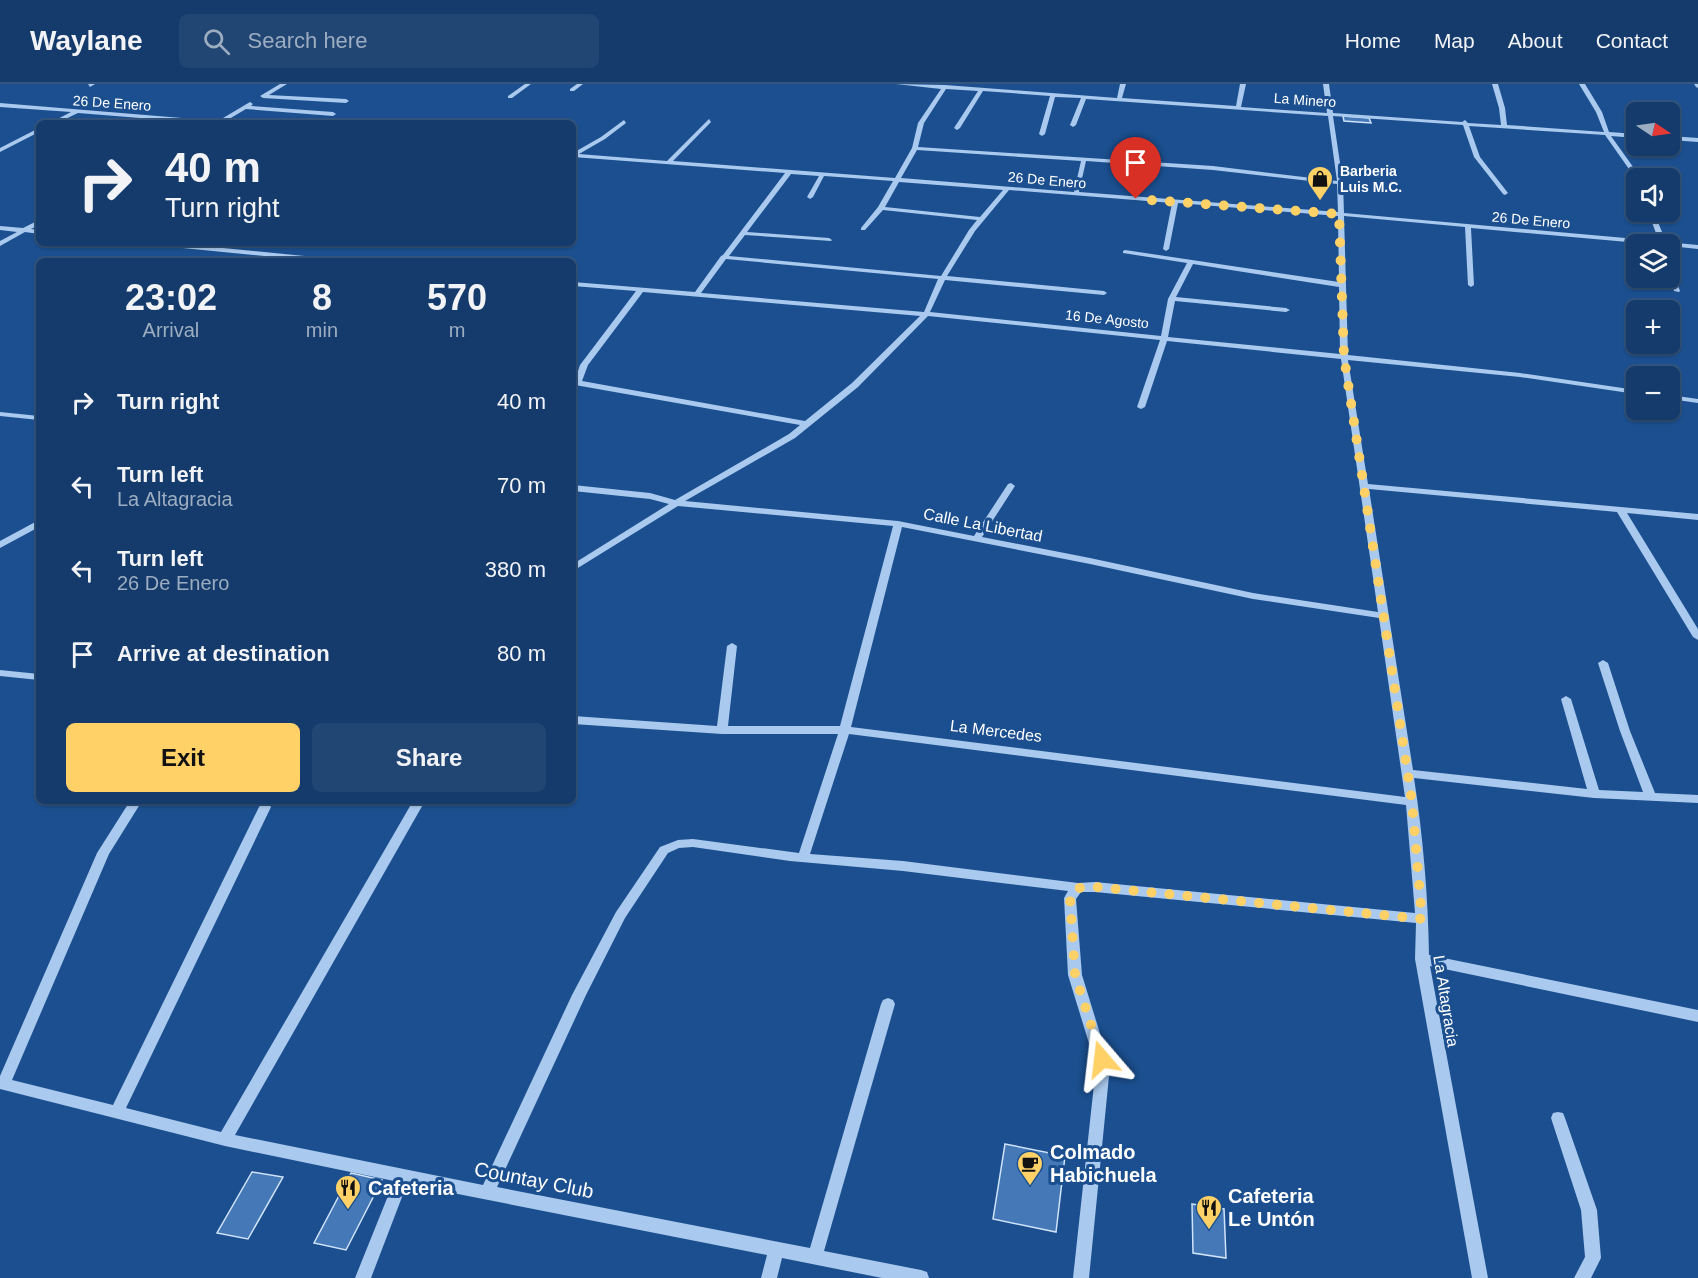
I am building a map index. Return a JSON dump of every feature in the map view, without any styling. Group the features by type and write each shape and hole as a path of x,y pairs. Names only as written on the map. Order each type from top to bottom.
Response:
{"street":[{"path":"224,120 284,84"},
{"path":"510,97 528,84"},
{"path":"572,90 580,84"},
{"name":"La Minero","path":"899,84 1464,122 1626,135"},
{"path":"1119,99 1124,84"},
{"path":"1238,107 1243,84"},
{"name":"La Altagracia","path":"1326,84 1340,183 1344,357 1412,802 1422,919 1422,959 1480,1278"},
{"path":"1495,84 1504,125"},
{"path":"1582,84 1599,112 1607,134 1631,168"},
{"path":"863,229 881,208 915,148 921,123 945,87"},
{"path":"957,128 981,90"},
{"path":"1042,134 1053,94"},
{"path":"264,96 346,101"},
{"path":"1073,126 1084,97"},
{"name":"26 De Enero","path":"0,105 180,120"},
{"path":"246,107 333,114"},
{"path":"59,120 76,112"},
{"path":"576,153 603,138 624,122"},
{"path":"669,162 709,122"},
{"path":"1464,122 1477,157 1505,193"},
{"path":"0,150 36,132"},
{"path":"1680,139 1698,140"},
{"path":"915,148 1213,168 1340,183"},
{"name":"26 De Enero","path":"576,155 896,178 1339,214 1626,241"},
{"path":"1076,194 1084,159"},
{"path":"696,295 789,172"},
{"path":"810,197 823,173"},
{"path":"576,566 676,503 792,436 855,385 926,314 943,278 981,219 1008,188"},
{"path":"1166,249 1175,202"},
{"path":"881,208 981,219"},
{"path":"0,244 36,224"},
{"path":"1468,226 1471,285"},
{"path":"0,228 36,232"},
{"path":"742,233 829,240"},
{"path":"182,246 304,258"},
{"name":"26 De Enero","path":"1680,246 1698,248"},
{"path":"1125,252 1341,285"},
{"path":"723,257 1104,293"},
{"path":"1142,407 1164,339 1172,298 1191,262"},
{"name":"16 De Agosto","path":"576,284 926,314 1520,375 1626,391"},
{"path":"640,291 584,364 576,386 806,424"},
{"path":"1172,298 1286,310"},
{"path":"1680,398 1698,401"},
{"path":"0,414 36,418"},
{"path":"977,538 1011,486"},
{"path":"1363,486 1698,517"},
{"name":"Calle La Libertad","path":"576,488 650,495 676,503 898,524 977,538 1253,596 1384,616"},
{"path":"1620,509 1698,637"},
{"path":"803,858 844,730 898,524"},
{"path":"0,545 36,525"},
{"path":"722,730 732,646"},
{"path":"1603,663 1625,731 1651,798"},
{"path":"0,673 36,677"},
{"path":"1566,699 1594,794"},
{"name":"La Mercedes","path":"576,720 722,730 844,730 1412,802"},
{"path":"1407,773 1594,794 1698,799"},
{"path":"2,1083 103,853 134,804"},
{"path":"225,1138 417,804"},
{"path":"117,1111 265,807"},
{"path":"487,1192 579,995 620,915 664,850 678,844 693,843 803,858 903,866 1078,888 1095,887 1422,919"},
{"path":"1078,888 1070,898 1075,975 1104,1066 1081,1278"},
{"path":"1422,959 1698,1016"},
{"path":"814,1257 888,1004"},
{"name":"Countay Club","path":"2,1083 225,1138 403,1176 921,1278"},
{"path":"1558,1118 1589,1210 1593,1258 1582,1278"},
{"path":"363,1278 403,1176"},
{"path":"769,1278 777,1249"}],"building":[{"path":"1343,116 1369,118 1371,123 1344,121"},
{"name":"Colmado Habichuela","path":"1005,1144 1065,1156 1056,1232 993,1219"},
{"path":"252,1172 283,1177 248,1239 217,1233"},
{"name":"Cafeteria","path":"351,1173 382,1180 346,1250 314,1243"},
{"name":"Cafeteria Le Untón","path":"1192,1204 1224,1209 1226,1258 1193,1253"}],"place":[{"name":"Barberia Luis M.C.","path":"1320,202"},
{"name":"Colmado Habichuela","path":"1030,1187"},
{"name":"Cafeteria","path":"348,1211"},
{"name":"Cafeteria Le Untón","path":"1209,1231"}],"route":[{"path":"1102,1059 1075,975 1070,898 1072,892 1078,888 1095,887 1422,919 1412,802 1344,357 1339,214 1136,199"}]}
